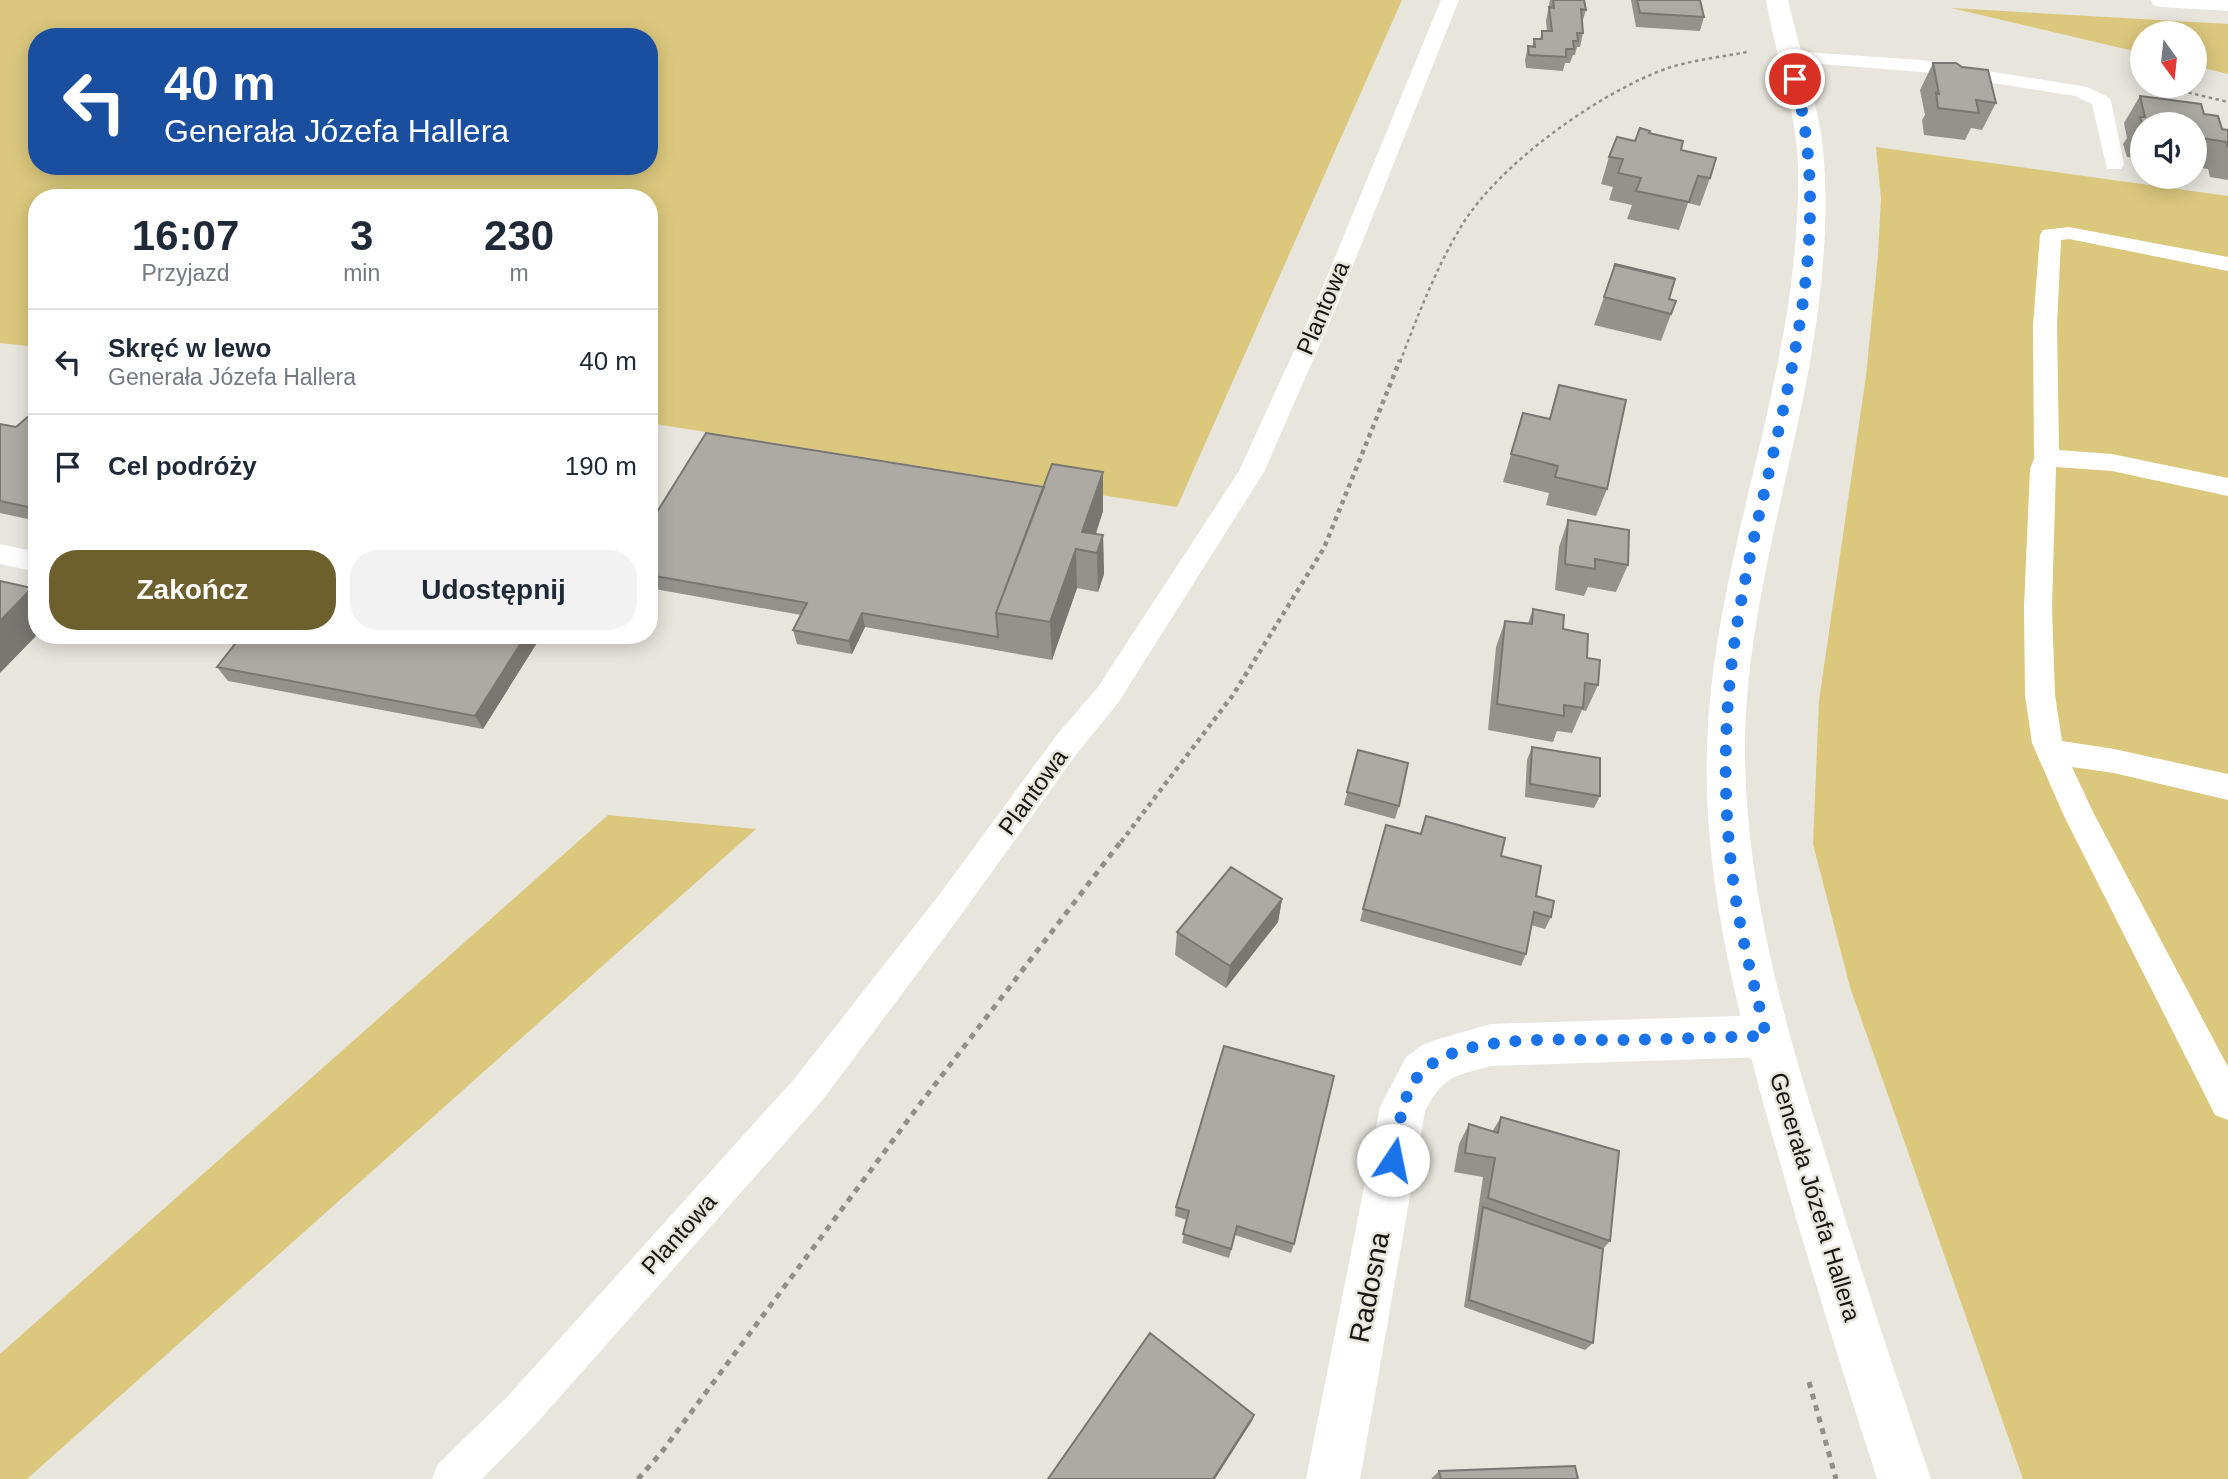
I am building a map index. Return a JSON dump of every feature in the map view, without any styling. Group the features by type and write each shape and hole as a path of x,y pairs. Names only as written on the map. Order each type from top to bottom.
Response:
{"street":[{"name":"Generała Józefa Hallera","path":"1777,0 1774,54 1807,123 1811,219 1803,304 1743,593 1731,668 1726,747 1728,826 1740,921 1766,1036 1847,1306 1904,1479"},
{"path":"2161,0 2228,4"},
{"name":"Radosna","path":"1333,1479 1403,1107 1422,1072 1438,1060 1491,1045 1766,1036"}],"lane":[{"name":"Plantowa","path":"453,1479 522,1410 808,1090 950,905 1067,744 1108,695 1251,472 1327,303 1450,0"},
{"path":"1774,54 1921,66 2080,91 2101,101 2114,165"},
{"path":"2228,264 2069,233 2051,235 2046,325 2047,459 2043,468 2038,607 2040,695 2046,743 2079,816 2228,1103"},
{"path":"2047,459 2061,457 2107,463 2228,487"},
{"path":"0,554 28,560"},
{"path":"2050,751 2114,761 2228,787"}],"path":[{"path":"638,1479 661,1453 906,1123 1233,695 1324,548 1429,289 1463,224 1491,189 1525,156 1602,99 1668,68 1703,59 1774,54"},
{"path":"2207,97 2228,102"}],"shaded area":[{"path":"0,0 1402,0 1177,507 658,424 658,189 28,189 28,346 0,343"},
{"path":"1951,8 2176,21 2130,21 2130,50"},
{"path":"2207,23 2228,24 2228,74 2207,69"},
{"path":"1876,147 2130,182 2130,189 2178,189 2228,196 2228,1479 2023,1479 1850,987 1813,844 1819,701 1866,376 1881,198"},
{"path":"608,815 756,829 27,1479 0,1479 0,1354"}],"building":[{"path":"1553,0 1584,0 1586,10 1581,9 1583,33 1577,33 1578,41 1573,41 1574,49 1566,49 1566,57 1529,55 1528,46 1535,47 1534,39 1542,39 1542,31 1552,31 1549,7 1554,8"},
{"path":"1637,0 1700,0 1704,17 1640,13"},
{"path":"1933,63 1956,63 1962,67 1988,70 1996,103 1976,100 1979,113 1938,108 1936,93 1939,94"},
{"path":"2140,98 2201,104 2203,112 2144,112"},
{"path":"2207,114 2218,116 2222,129 2228,130 2228,147 2226,142 2207,139"},
{"path":"1640,128 1650,131 1649,133 1683,141 1681,150 1716,158 1710,178 1698,176 1689,202 1636,191 1641,178 1618,173 1623,159 1609,157 1617,137 1635,141"},
{"path":"1615,264 1674,279 1615,265 1614,267"},
{"path":"1615,265 1675,279 1669,299 1676,301 1671,314 1604,297"},
{"path":"1559,385 1626,400 1607,489 1555,477 1558,466 1511,454 1523,413 1550,419"},
{"path":"28,417 28,507 0,501 0,424 16,427"},
{"path":"706,433 1044,487 996,613 998,637 862,613 849,641 793,630 807,603 658,577 658,510"},
{"path":"1052,464 1103,472 1082,532 1103,535 1097,553 1076,549 1050,622 996,613"},
{"path":"1568,520 1629,530 1628,565 1595,559 1595,569 1565,564"},
{"path":"0,581 28,587 28,592 0,621"},
{"path":"1533,609 1564,615 1563,629 1588,634 1587,658 1600,660 1598,685 1585,683 1583,708 1564,705 1564,716 1497,704 1505,621 1532,624"},
{"path":"235,644 520,644 475,716 217,667"},
{"path":"1532,747 1600,758 1600,796 1530,784"},
{"path":"1358,750 1408,763 1399,806 1347,792"},
{"path":"1426,816 1505,838 1501,856 1541,866 1536,896 1554,901 1551,917 1534,912 1526,954 1363,909 1386,825 1421,834"},
{"path":"1231,867 1282,899 1230,966 1177,932"},
{"path":"1224,1046 1334,1076 1294,1244 1237,1226 1231,1249 1183,1234 1189,1211 1176,1207"},
{"path":"1501,1117 1619,1151 1610,1241 1488,1198 1495,1158 1465,1153 1469,1124 1498,1133"},
{"path":"1483,1207 1603,1249 1593,1343 1469,1300"},
{"path":"1150,1333 1254,1415 1213,1479 1048,1479"},
{"path":"1575,1466 1578,1479 1441,1479 1439,1471"}],"route":[{"path":"1393,1160 1403,1107 1410,1089 1422,1072 1438,1060 1463,1051 1518,1042 1766,1036 1740,921 1728,826 1726,747 1731,668 1743,593 1803,304 1811,219 1807,123 1795,79"}]}
